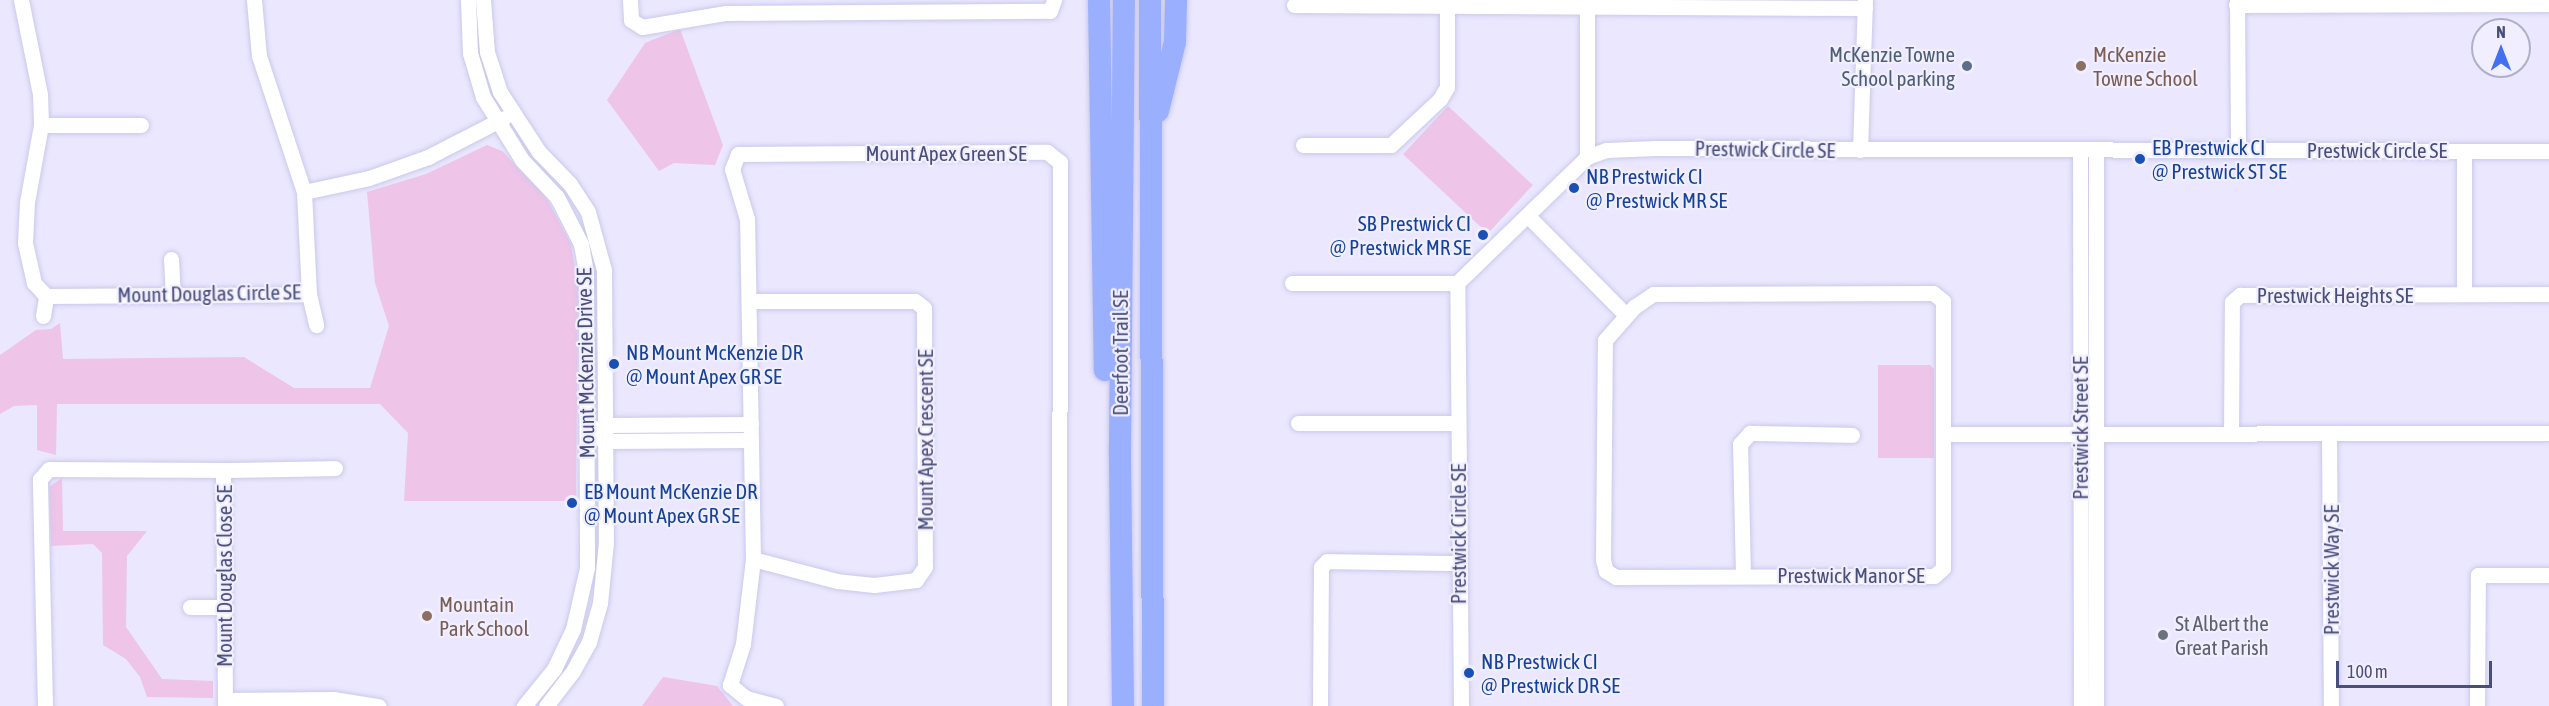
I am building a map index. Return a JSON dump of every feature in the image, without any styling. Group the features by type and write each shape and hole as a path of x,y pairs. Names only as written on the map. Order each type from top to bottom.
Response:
{"highway":[{"path":"1100,0 1106,387 1120,447"},
{"name":"Deerfoot Trail SE","path":"1123,706 1120,447 1124,0"},
{"name":"Deerfoot Trail SE","path":"1150,0 1153,706"},
{"path":"1150,144 1176,42 1176,0"},
{"path":"1153,680 1165,706"}],"street":[{"path":"21,0 40,94 41,125 27,202 25,243 34,283 46,297 44,316"},
{"name":"Mount Douglas Circle SE","path":"46,297 309,294 304,192 259,56 254,0"},
{"name":"Mount McKenzie Drive SE","path":"468,0 470,53 483,97 522,160 557,197 581,244 586,272 587,568 582,599 554,669 524,706"},
{"name":"Mount McKenzie Drive SE","path":"483,0 487,52 512,114 570,184 588,212 599,240 606,302 606,542 600,603 589,642 573,671 546,706"},
{"path":"630,0 631,20 642,27 726,13 1050,11 1054,0"},
{"path":"1303,145 1391,145 1440,99 1447,87 1447,2"},
{"path":"1294,5 1447,2 1865,4 1860,150"},
{"path":"2238,150 2237,2 2549,4"},
{"path":"1292,283 1457,283 1528,216 1587,157 1587,3"},
{"path":"304,192 369,178 428,157 512,114"},
{"path":"41,125 141,125"},
{"name":"Prestwick Circle SE","path":"1587,157 1606,150 1656,148 2549,151"},
{"name":"Prestwick Street SE","path":"2080,150 2096,706"},
{"name":"Prestwick Street SE","path":"2081,706 2096,150"},
{"path":"2464,151 2464,294"},
{"name":"Mount Apex Green SE","path":"776,706 746,698 730,686 743,644 753,559 747,219 732,169 738,154 1047,152 1060,162 1059,706"},
{"path":"1528,216 1626,315"},
{"path":"171,260 172,294"},
{"name":"Prestwick Circle SE","path":"1457,283 1457,563 1461,706"},
{"name":"Prestwick Manor SE","path":"1933,293 1944,301 1943,568 1934,576 1616,577 1606,571 1603,560 1605,340 1626,315 1653,294 1933,293"},
{"path":"309,294 316,325"},
{"name":"Prestwick Heights SE","path":"2232,434 2232,302 2240,295 2549,294"},
{"name":"Mount Apex Crescent SE","path":"749,301 915,301 924,308 925,567 916,580 874,585 837,581 753,559"},
{"path":"1298,423 1457,423"},
{"path":"588,433 606,425 751,424"},
{"path":"588,433 606,441 751,440"},
{"path":"1743,575 1740,444 1750,433 1852,435"},
{"path":"1943,434 2549,433"},
{"name":"Prestwick Way SE","path":"2329,434 2331,706"},
{"path":"223,470 335,468"},
{"name":"Mount Douglas Close SE","path":"45,706 40,479 49,469 223,470 225,703 333,699 378,706"},
{"path":"1320,706 1320,567 1327,561 1457,563"},
{"path":"2477,706 2478,575 2549,575"},
{"path":"190,607 223,607"}],"shaded area":[{"path":"680,29 723,145 715,165 674,163 659,171 607,100 645,43"},
{"path":"1448,106 1533,185 1488,233 1403,154"},
{"path":"487,145 502,151 546,197 571,244 578,287 576,501 404,501 408,433 380,404 57,404 56,455 37,450 37,405 14,406 0,414 0,355 36,330 51,329 60,323 63,359 244,357 294,388 370,388 389,326 375,283 367,192 426,174"},
{"path":"1878,365 1930,365 1934,369 1934,458 1878,458"},
{"path":"62,478 63,531 147,531 127,556 126,627 162,679 213,681 213,698 147,697 140,677 126,659 103,645 102,553 93,544 51,546 49,487"},
{"path":"663,677 717,686 733,706 642,706"}],"place":[{"name":"McKenzie Towne School parking","path":"1967,66"},
{"name":"McKenzie Towne School","path":"2081,66"},
{"name":"EB Prestwick CI @ Prestwick ST SE","path":"2140,159"},
{"name":"NB Prestwick CI @ Prestwick MR SE","path":"1574,188"},
{"name":"SB Prestwick CI @ Prestwick MR SE","path":"1483,235"},
{"name":"NB Mount McKenzie DR @ Mount Apex GR SE","path":"614,364"},
{"name":"EB Mount McKenzie DR @ Mount Apex GR SE","path":"572,503"},
{"name":"Mountain Park School","path":"427,616"},
{"name":"St Albert the Great Parish","path":"2163,635"},
{"name":"NB Prestwick CI @ Prestwick DR SE","path":"1469,673"}]}
